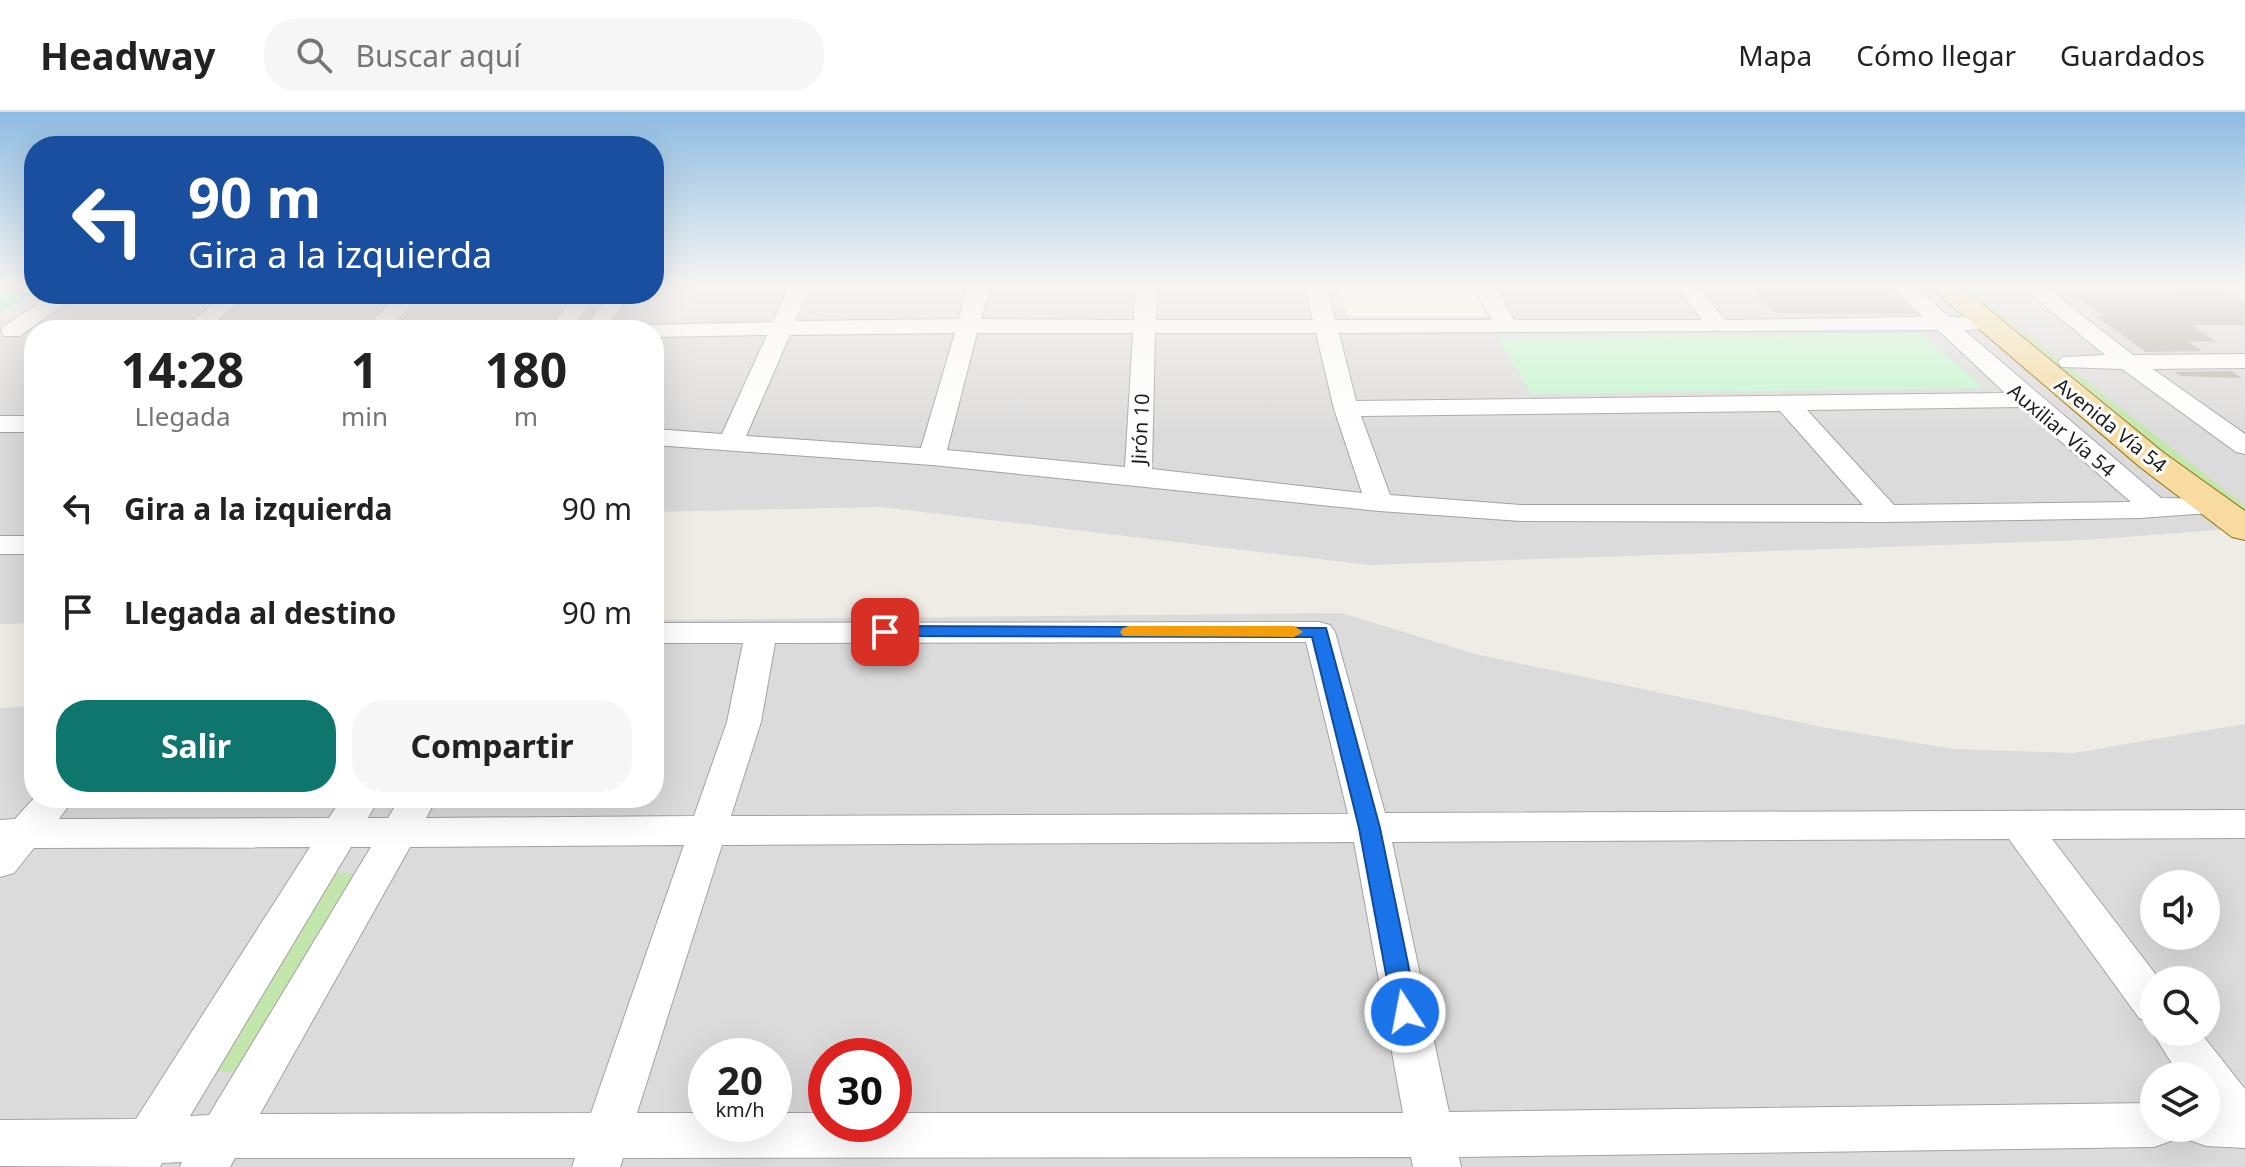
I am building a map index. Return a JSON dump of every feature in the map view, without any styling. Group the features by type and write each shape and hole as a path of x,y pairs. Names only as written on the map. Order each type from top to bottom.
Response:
{"main road":[{"name":"Avenida Vía 54","path":"2001,335 2210,505 2245,529"},
{"path":"2037,335 2245,497"}],"street":[{"path":"730,444 776,335"},
{"path":"932,457 966,335"},
{"name":"Jirón 10","path":"1138,476 1145,335"},
{"path":"1327,335 1346,409 1379,503"},
{"name":"Auxiliar Vía 54","path":"1954,335 2154,507"},
{"path":"2094,335 2245,446"},
{"path":"2070,362 2245,361"},
{"path":"1346,409 2027,400"},
{"path":"1786,402 1886,514"},
{"path":"0,424 24,424"},
{"path":"664,438 932,457 1379,503 1521,513 1886,514 2140,510 2210,505"},
{"path":"0,545 24,545"},
{"path":"601,1152 744,722 761,632"},
{"path":"664,633 1319,632 1370,828 1433,1151"},
{"path":"0,862 12,834 44,808"},
{"path":"213,1152 410,814"},
{"path":"12,834 410,814 709,830 2245,824"},
{"path":"140,1155 351,815"},
{"path":"2019,824 2140,986"},
{"path":"2183,1046 2235,1125"},
{"path":"0,1143 140,1155 213,1152 1433,1151 2140,1126"}],"shaded area":[{"path":"0,335 24,335 24,623 0,624"},
{"path":"664,335 2245,335 2245,528 2084,540 1370,565 881,507 664,512"},
{"path":"1342,613 1475,654 1827,728 1953,749 2074,753 2245,724 2245,1167 0,1167 0,708 24,707 24,808 664,808 664,620"}],"green space":[{"path":"1923,335 1984,388 1531,394 1498,338"},
{"path":"2017,335 2029,335 2245,506 2245,518"},
{"path":"336,873 358,873 240,1072 215,1072"}],"building":[{"path":"2123,335 2206,335 2216,342 2187,341 2202,351 2146,352"},
{"path":"2231,371 2242,378 2181,376 2174,372"}],"slow traffic":[{"path":"1129,632 1294,632"}],"route":[{"path":"885,632 1319,632 1370,828 1405,1012"}]}
